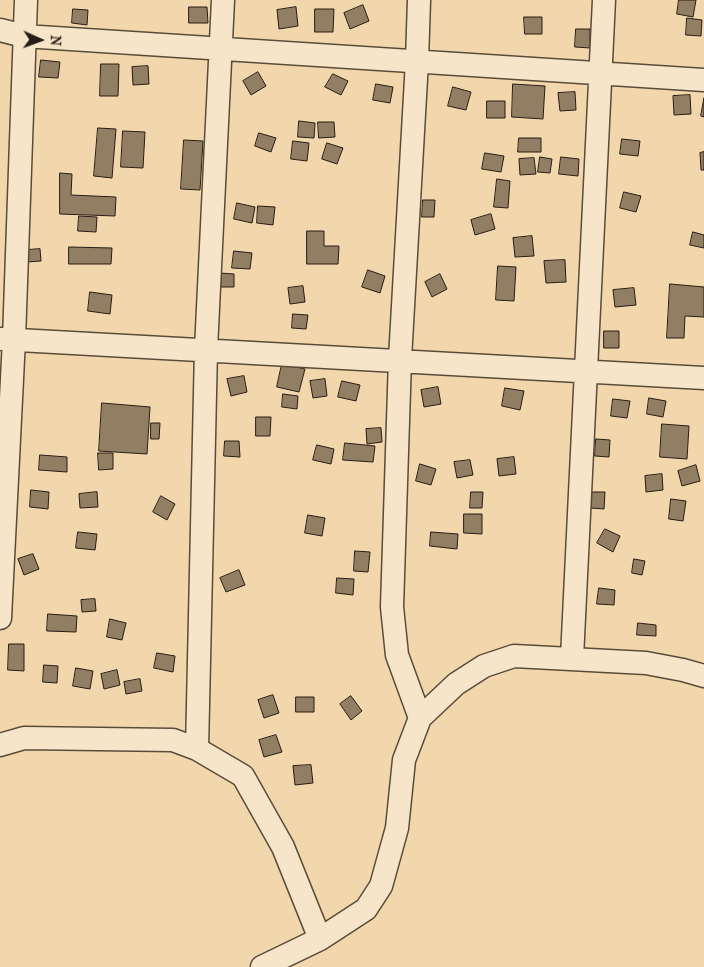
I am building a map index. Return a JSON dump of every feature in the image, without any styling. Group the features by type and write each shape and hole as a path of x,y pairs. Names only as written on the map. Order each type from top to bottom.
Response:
{"street":[{"path":"0,618 7,339 26,0"},
{"path":"197,749 206,349 223,0"},
{"path":"419,0 400,359 392,607 397,655 420,718"},
{"path":"572,658 604,0"},
{"path":"0,30 24,36 704,80"},
{"path":"7,339 400,359 704,378"},
{"path":"262,967 320,939 366,909 381,886 396,828 404,760 420,718 456,684 484,666 514,656 572,658 646,664 683,670 704,676"},
{"path":"0,745 24,738 173,740 197,749 244,776 283,847 320,939"}],"building":[{"path":"679,0 696,0 693,17 677,14"},
{"path":"363,5 369,21 350,29 344,13"},
{"path":"189,7 207,7 208,23 189,23"},
{"path":"296,7 298,26 279,29 277,10"},
{"path":"73,9 88,10 87,25 72,23"},
{"path":"315,9 334,9 333,32 315,32"},
{"path":"524,17 542,17 542,34 525,34"},
{"path":"687,18 702,20 701,36 686,35"},
{"path":"576,29 590,29 590,48 575,47"},
{"path":"41,60 60,62 58,78 39,77"},
{"path":"101,64 119,64 118,96 100,96"},
{"path":"148,66 149,84 133,85 132,67"},
{"path":"258,72 266,86 251,95 243,81"},
{"path":"333,74 348,81 341,95 325,87"},
{"path":"376,84 393,87 390,103 373,100"},
{"path":"513,84 545,86 543,119 512,117"},
{"path":"453,87 471,92 466,110 448,106"},
{"path":"575,92 576,110 560,111 558,93"},
{"path":"690,95 691,114 674,115 673,96"},
{"path":"704,98 704,117 701,116"},
{"path":"487,101 505,101 505,118 487,118"},
{"path":"299,121 315,123 314,138 298,137"},
{"path":"318,122 334,122 335,137 319,138"},
{"path":"98,128 116,129 112,178 94,176"},
{"path":"123,131 145,132 143,168 121,167"},
{"path":"259,133 276,138 271,152 255,146"},
{"path":"519,138 541,138 541,152 518,152"},
{"path":"622,139 640,141 638,156 620,154"},
{"path":"184,140 203,141 200,190 181,189"},
{"path":"293,141 309,143 307,161 291,159"},
{"path":"327,143 343,148 337,164 322,159"},
{"path":"704,152 704,170 701,170 700,153"},
{"path":"485,153 504,156 501,172 482,169"},
{"path":"540,157 552,159 550,173 538,172"},
{"path":"561,157 579,159 578,176 559,174"},
{"path":"534,158 536,174 520,175 519,159"},
{"path":"60,173 72,174 71,195 116,197 115,216 60,214"},
{"path":"497,179 510,181 508,208 494,207"},
{"path":"624,192 641,196 636,212 620,208"},
{"path":"423,200 435,200 434,217 422,217"},
{"path":"237,203 255,207 252,223 234,219"},
{"path":"258,206 275,207 273,225 257,223"},
{"path":"491,214 495,229 475,235 471,220"},
{"path":"79,216 97,217 96,232 78,231"},
{"path":"307,231 324,231 324,246 339,246 338,264 307,264"},
{"path":"693,232 704,235 704,248 690,245"},
{"path":"532,236 534,256 515,257 513,238"},
{"path":"69,247 112,248 111,264 69,264"},
{"path":"40,249 41,261 27,262 27,250"},
{"path":"234,251 252,253 250,269 232,268"},
{"path":"565,260 566,282 546,283 544,261"},
{"path":"498,266 516,267 514,301 496,300"},
{"path":"368,270 385,276 380,293 362,287"},
{"path":"220,273 234,274 234,287 219,287"},
{"path":"440,274 447,289 432,297 425,282"},
{"path":"670,284 704,287 704,317 685,316 684,338 667,338"},
{"path":"303,286 305,302 290,304 288,288"},
{"path":"634,288 636,305 615,307 613,290"},
{"path":"90,292 112,295 110,314 88,311"},
{"path":"293,314 308,315 306,329 292,328"},
{"path":"604,331 619,331 619,348 604,348"},
{"path":"282,364 305,369 299,392 277,387"},
{"path":"244,376 247,392 231,396 227,379"},
{"path":"325,379 327,396 313,398 310,381"},
{"path":"342,381 360,385 356,401 338,397"},
{"path":"438,387 441,404 424,407 421,390"},
{"path":"505,388 524,391 520,410 502,406"},
{"path":"283,394 298,396 297,409 282,407"},
{"path":"649,398 666,401 663,417 647,414"},
{"path":"613,399 630,401 627,418 611,416"},
{"path":"102,403 150,407 147,454 99,451"},
{"path":"256,417 271,417 270,436 256,436"},
{"path":"151,423 160,423 159,439 151,439"},
{"path":"662,424 689,426 687,459 660,457"},
{"path":"381,428 382,442 367,444 366,429"},
{"path":"596,439 610,440 609,457 595,456"},
{"path":"225,441 239,441 240,457 224,456"},
{"path":"345,443 375,446 373,462 343,460"},
{"path":"317,445 334,449 331,464 313,460"},
{"path":"98,453 113,453 113,469 99,470"},
{"path":"40,455 67,457 67,472 39,470"},
{"path":"514,457 516,474 499,476 497,459"},
{"path":"470,460 473,475 457,478 454,462"},
{"path":"420,464 436,469 431,485 416,481"},
{"path":"696,465 700,481 682,486 678,471"},
{"path":"662,474 663,490 646,492 645,476"},
{"path":"31,490 49,492 48,509 30,507"},
{"path":"97,492 98,507 80,508 79,494"},
{"path":"471,492 483,492 482,508 470,508"},
{"path":"591,492 605,492 604,509 590,508"},
{"path":"161,496 175,504 167,520 153,512"},
{"path":"671,499 686,501 683,521 669,519"},
{"path":"464,514 482,514 482,534 464,533"},
{"path":"308,515 325,518 322,536 305,533"},
{"path":"605,529 620,536 613,552 597,543"},
{"path":"78,532 97,534 95,550 76,548"},
{"path":"431,532 458,534 457,549 430,546"},
{"path":"355,551 370,552 368,572 354,571"},
{"path":"33,554 39,569 24,575 18,559"},
{"path":"634,559 645,561 642,575 632,573"},
{"path":"239,570 245,585 226,592 220,578"},
{"path":"337,578 354,579 353,595 336,593"},
{"path":"599,588 615,590 614,605 597,604"},
{"path":"95,599 96,611 82,612 81,600"},
{"path":"48,614 77,616 76,632 47,631"},
{"path":"110,619 126,623 122,640 107,637"},
{"path":"638,623 656,625 656,636 637,635"},
{"path":"9,644 24,644 24,671 8,670"},
{"path":"157,653 175,656 173,672 154,668"},
{"path":"44,665 58,666 57,683 43,682"},
{"path":"76,668 93,671 90,689 73,686"},
{"path":"117,670 120,685 104,689 101,674"},
{"path":"140,679 142,691 126,694 124,682"},
{"path":"273,695 279,713 264,718 258,700"},
{"path":"351,696 362,711 351,720 340,704"},
{"path":"296,697 314,697 314,712 296,712"},
{"path":"276,735 282,752 264,757 259,740"},
{"path":"311,765 313,783 295,785 293,766"}]}
